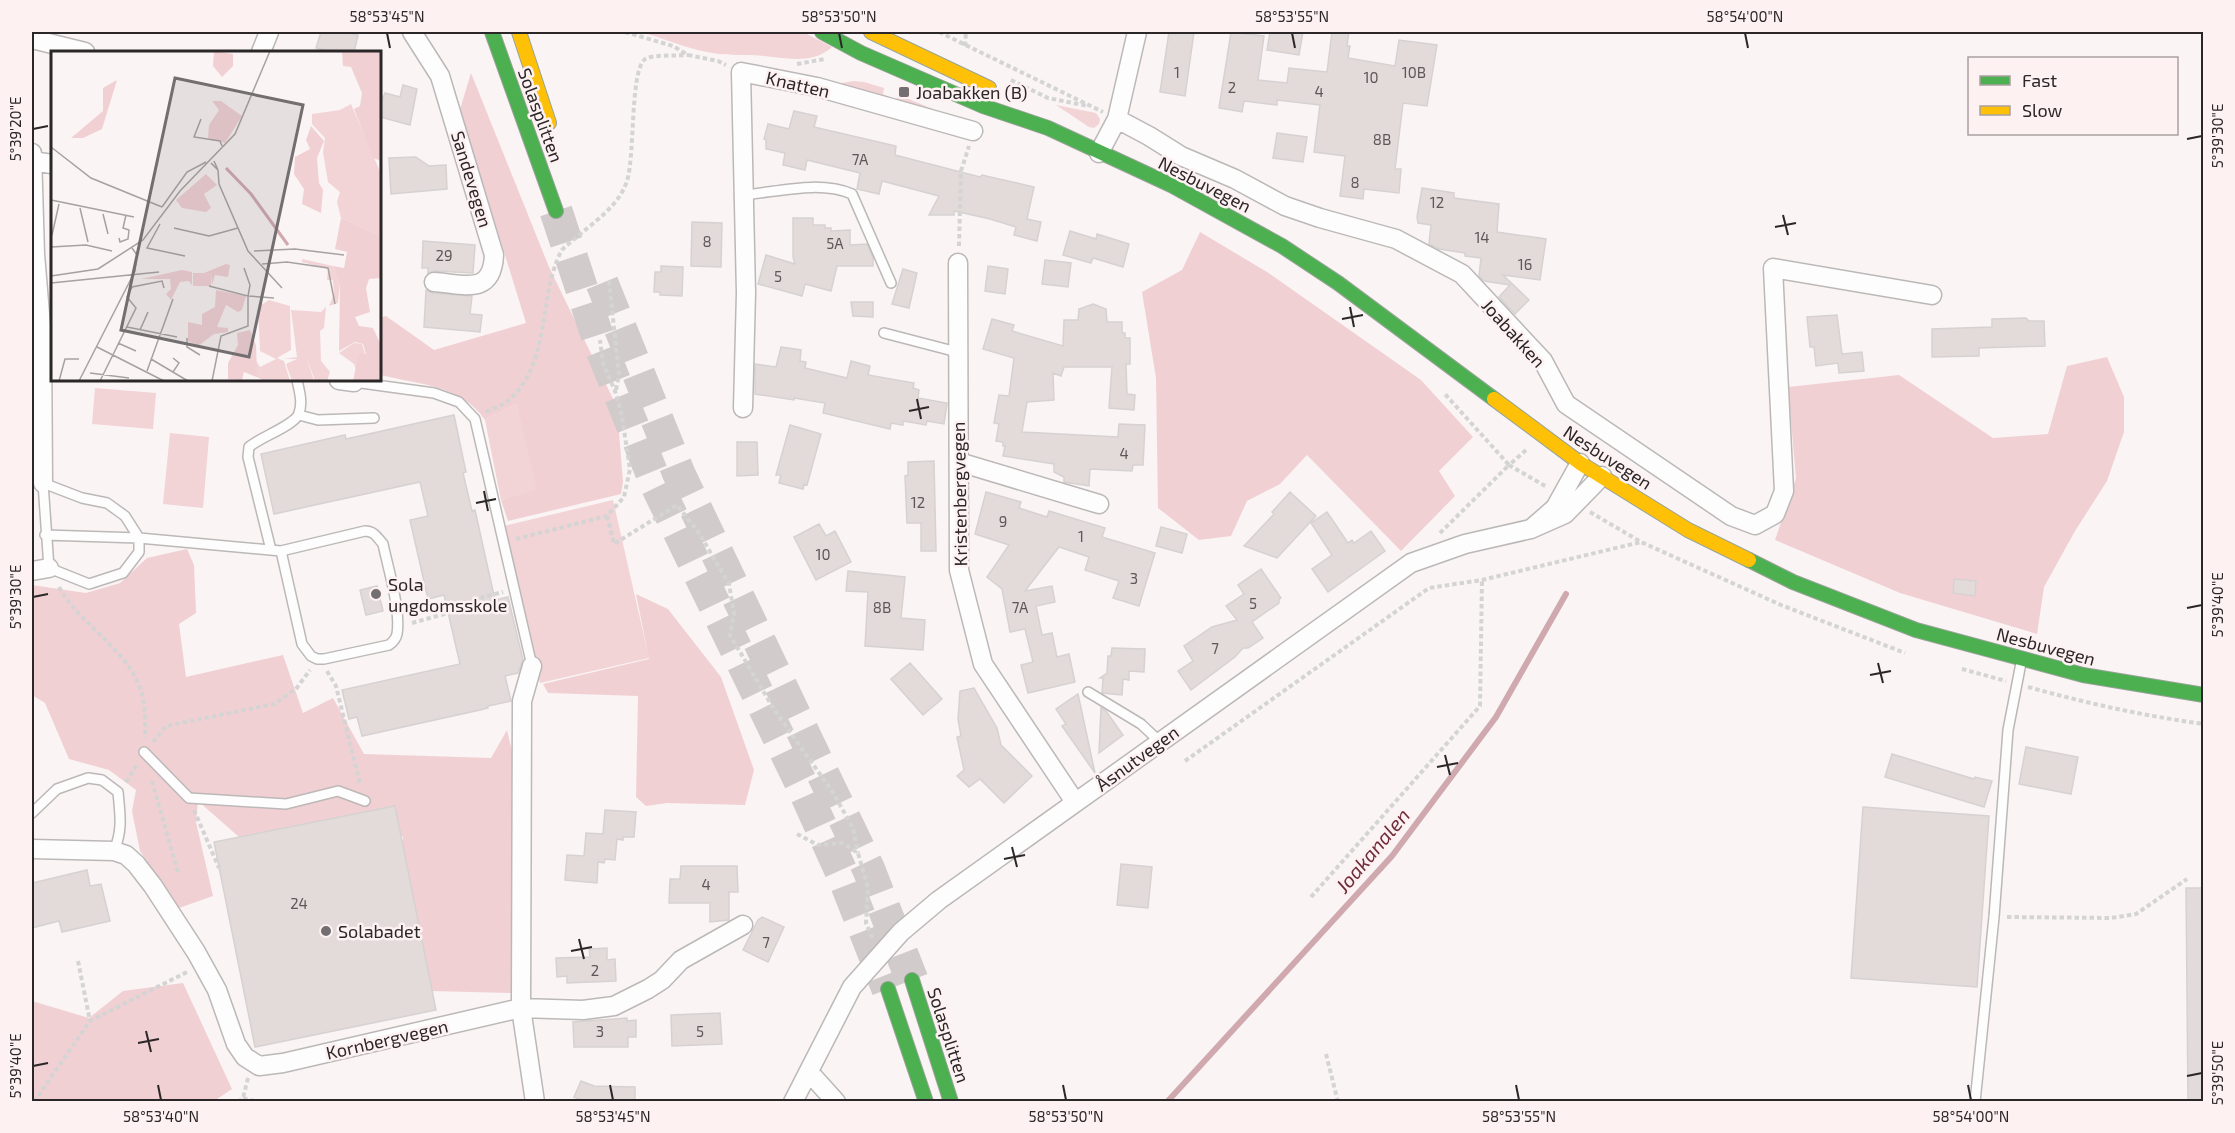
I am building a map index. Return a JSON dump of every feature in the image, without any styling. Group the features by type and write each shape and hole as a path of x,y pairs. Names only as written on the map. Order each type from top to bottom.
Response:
{"main road":[{"name":"Solasplitten","path":"492,32 556,211"},
{"name":"Solasplitten","path":"519,32 554,140"},
{"name":"Nesbuvegen","path":"822,32 861,53 996,98 1048,128"},
{"name":"Nesbuvegen","path":"871,32 1048,128 1173,186 1282,246 1338,283 1580,463 1688,530 1793,582 1916,630 2084,675 2204,695"},
{"name":"Solasplitten","path":"912,980 951,1101"},
{"path":"888,989 926,1101"}],"street":[{"path":"261,51 269,32"},
{"name":"Sandevegen","path":"412,32 440,76 494,255 493,271 488,278 476,286 434,282"},
{"path":"1099,153 1117,119 1137,32"},
{"path":"38,39 81,51"},
{"name":"Knatten","path":"743,408 746,293 741,72 817,87 971,137"},
{"path":"971,137 996,98"},
{"name":"Joabakken","path":"1117,119 1182,156 1235,179 1285,206 1396,239 1462,274 1543,361 1566,404 1731,516 1755,525 1775,514 1784,491 1773,268 1932,295"},
{"path":"32,153 35,254 42,338 43,483"},
{"path":"32,161 51,164"},
{"name":"Kristenbergvegen","path":"958,263 958,570 983,664 1075,802"},
{"path":"959,462 1099,504"},
{"name":"Åsnutvegen","path":"1531,529 1555,508 1580,463"},
{"name":"Åsnutvegen","path":"794,1101 852,987 901,932 939,900 1411,563 1465,544 1531,529 1565,514 1602,476"},
{"path":"532,666 522,701 521,1008 536,1101"},
{"path":"32,849 114,851 126,855 136,864 153,886 202,964 217,990 236,1044 252,1062"},
{"name":"Kornbergvegen","path":"252,1062 265,1066 283,1063 521,1008 583,1010 614,1006 654,986 681,960 743,925"},
{"path":"809,1072 836,1101"}],"lane":[{"path":"743,195 820,188 839,189 852,194 891,284"},
{"path":"884,333 957,352"},
{"path":"271,550 248,457 249,447 258,439 293,422 299,415 301,403 297,381"},
{"path":"347,381 434,393 459,402 475,419 532,666"},
{"path":"299,415 318,420 374,418"},
{"path":"43,483 82,498 107,503 125,516 139,538 139,552 123,573 89,584 40,569 45,535 43,483"},
{"path":"45,535 139,538 281,551 371,531 383,544 397,615 395,641 389,645 317,659 306,651 302,644 281,551"},
{"path":"1975,1101 1994,917 2008,730 2022,658"},
{"path":"1088,692 1141,724 1159,741"},
{"path":"144,752 189,798 286,804 338,791 365,801"},
{"path":"32,813 57,789 88,778 102,780 118,792 120,837 114,851"}],"path":[{"path":"625,32 673,46 688,55"},
{"path":"939,32 1095,108"},
{"path":"965,51 966,32"},
{"path":"475,419 507,401 526,379 540,345 546,303 557,261 563,249 615,203 623,191 631,167 634,106 641,62 654,56 688,55 718,61 741,72"},
{"path":"958,263 962,171 971,137"},
{"path":"609,281 619,375 615,391"},
{"path":"503,542 607,516 624,497 630,469 621,411 603,363 600,340"},
{"path":"1437,385 1509,465 1553,490"},
{"path":"1436,537 1529,447"},
{"path":"607,516 614,544 676,505 699,533 729,584 734,614 730,635 775,711 832,791 853,828 868,888 866,923 875,942"},
{"path":"1185,761 1429,588 1482,580 1641,542"},
{"path":"40,569 115,651 140,685 143,700 144,752 178,873"},
{"path":"1311,897 1480,706 1482,580"},
{"path":"469,608 483,597 514,589"},
{"path":"414,621 448,613"},
{"path":"118,792 144,752 166,726 274,704 296,689 317,659"},
{"path":"2016,684 2088,704 2204,723"},
{"path":"336,686 365,801"},
{"path":"189,798 219,868"},
{"path":"797,834 818,845 843,843 858,853"},
{"path":"1994,917 2111,918 2136,914 2187,879"},
{"path":"78,961 90,1021"},
{"path":"34,1101 90,1021 202,964"},
{"path":"1326,1054 1338,1101"},
{"path":"243,1098 252,1062"},
{"path":"238,1101 243,1098 258,1101"}],"shaded area":[{"path":"641,32 803,32 832,47 823,53 803,59 723,54 690,48"},
{"path":"471,73 549,267 617,407 623,482 621,494 508,521 501,500 537,489 516,404 485,420 464,399 451,393 423,384 381,375 381,318 386,316 434,350 526,323 483,184 458,116"},
{"path":"854,81 884,88 883,94 896,100 899,95 935,110 939,114 836,84"},
{"path":"1056,105 1096,113 1100,119 1099,124 1094,128 1089,127"},
{"path":"1200,232 1267,272 1421,380 1473,437 1439,471 1455,496 1401,551 1307,455 1280,484 1247,501 1231,536 1199,540 1158,508 1156,378 1142,292 1182,270"},
{"path":"2107,357 2124,397 2124,432 2107,481 2075,531 2044,587 2037,634 1900,593 1775,540 1796,478 1788,387 1899,375 1993,438 2048,434 2067,366"},
{"path":"95,388 156,393 153,429 92,424"},
{"path":"516,404 538,489 501,500 485,420"},
{"path":"170,433 209,437 203,508 163,504"},
{"path":"613,500 649,658 540,683 504,526"},
{"path":"187,549 194,565 196,613 179,624 186,677 283,655 303,713 333,698 364,754 491,758 507,730 519,781 513,993 391,990 403,837 374,817 269,842 239,837 198,801 196,822 213,896 179,908 140,851 132,811 136,790 109,770 69,759 45,703 32,695 32,667 34,666 32,585 86,593 120,583 147,558"},
{"path":"636,594 668,609 721,677 754,770 745,805 667,803 646,806 636,797 638,696 548,693 543,684 649,659"},
{"path":"183,983 232,1089 214,1101 32,1101 32,1001 89,1018 123,991"}],"building":[{"path":"321,32 344,32 358,35 354,51 328,51 316,48"},
{"path":"1169,32 1194,32 1185,96 1160,92"},
{"path":"1231,32 1264,36 1258,80 1287,83 1289,68 1327,72 1332,32 1349,32 1348,58 1395,66 1399,40 1437,45 1427,106 1403,103 1395,169 1401,169 1399,193 1364,189 1363,199 1340,196 1345,156 1314,152 1320,105 1277,100 1277,105 1244,101 1242,112 1219,108"},
{"path":"1270,32 1303,32 1299,55 1267,50"},
{"path":"403,85 417,89 410,125 381,117 381,97 383,98 385,93 400,97"},
{"path":"794,111 817,116 814,127 896,146 895,155 980,177 982,175 1034,187 1027,219 1041,222 1037,241 1014,235 1016,227 990,219 954,211 954,215 929,215 939,196 882,181 879,194 857,189 860,173 807,160 805,170 783,165 785,153 766,149 764,139 768,124 789,129"},
{"path":"1277,133 1307,137 1303,162 1273,158"},
{"path":"416,157 429,166 446,165 447,189 391,194 389,158"},
{"path":"1422,188 1454,193 1454,198 1499,204 1497,232 1546,239 1540,280 1503,275 1529,300 1515,314 1499,297 1510,285 1484,281 1479,276 1481,258 1439,249 1429,244 1431,225 1418,223 1417,217"},
{"path":"793,218 813,218 813,225 825,225 825,228 831,228 831,231 850,230 850,245 867,244 873,258 873,266 837,266 831,291 805,284 802,296 758,284 766,255 795,264"},
{"path":"692,222 722,223 721,267 691,266"},
{"path":"1070,231 1096,239 1097,234 1129,244 1123,267 1093,258 1091,263 1063,255"},
{"path":"423,241 475,245 473,273 435,271 428,273 428,268 422,268"},
{"path":"1045,260 1071,263 1068,287 1042,284"},
{"path":"661,266 683,267 682,296 660,295 660,292 654,292 655,272 661,272"},
{"path":"988,266 1008,269 1005,294 985,291"},
{"path":"903,269 917,273 909,308 892,304"},
{"path":"426,290 433,293 472,296 470,314 482,315 480,332 424,327"},
{"path":"851,302 873,302 873,317 853,316"},
{"path":"1093,304 1106,309 1107,322 1122,322 1122,333 1125,333 1125,338 1130,338 1130,364 1126,364 1127,394 1135,395 1134,410 1109,408 1112,367 1064,367 1061,376 1053,373 1054,400 1027,402 1022,432 1118,437 1119,424 1145,425 1143,465 1133,465 1132,471 1090,469 1089,486 1064,482 1064,477 1054,472 1054,464 1003,456 1005,446 1003,442 996,441 999,424 994,423 999,395 1009,396 1014,358 983,349 992,319 1014,325 1012,331 1063,346 1064,320 1078,320 1079,309"},
{"path":"1837,315 1842,354 1862,352 1864,371 1839,373 1838,363 1816,366 1814,347 1810,347 1807,317"},
{"path":"2026,318 2029,321 2044,321 2045,346 1979,348 1979,356 1932,357 1932,329 1992,327 1992,319"},
{"path":"781,347 801,350 800,361 806,362 805,368 847,378 851,361 870,366 868,375 914,383 913,388 919,390 918,398 947,403 944,424 927,421 926,425 903,421 903,425 891,423 890,429 823,413 825,403 755,394 755,364 776,367"},
{"path":"454,415 466,472 463,473 472,511 475,510 495,600 508,597 523,660 518,673 505,676 511,701 362,736 357,717 349,719 342,690 460,664 444,595 428,599 410,520 428,516 420,482 274,514 261,454 345,435 346,439"},
{"path":"790,425 821,434 807,485 804,484 803,489 779,483 781,475 776,475"},
{"path":"737,442 757,442 758,475 737,476"},
{"path":"934,461 936,551 921,551 921,523 907,523 905,476 908,475 908,462"},
{"path":"986,492 1021,502 1019,508 1047,517 1049,511 1105,528 1102,537 1155,553 1139,606 1113,598 1119,581 1085,570 1089,557 1059,547 1025,591 1052,586 1055,602 1036,606 1042,635 1052,633 1057,657 1069,654 1075,682 1028,693 1021,665 1033,662 1025,629 1010,632 1002,589 987,577 1009,545 975,534"},
{"path":"1290,492 1316,516 1277,558 1244,546 1274,514 1272,512"},
{"path":"1327,512 1348,543 1352,540 1354,543 1371,531 1385,551 1328,592 1312,569 1332,555 1311,523"},
{"path":"819,524 826,536 835,531 851,562 816,580 794,537"},
{"path":"1161,527 1187,534 1182,553 1156,546"},
{"path":"1261,569 1281,598 1279,603 1252,622 1263,638 1248,648 1243,648 1235,657 1191,690 1178,671 1193,661 1184,646 1212,627 1237,620 1226,606 1244,594 1238,585"},
{"path":"848,571 905,577 901,618 925,620 923,650 865,646 868,592 846,591"},
{"path":"1954,579 1976,581 1975,596 1953,593"},
{"path":"377,586 383,611 366,615 360,590"},
{"path":"1112,648 1145,649 1144,672 1129,671 1129,680 1123,679 1122,695 1102,693 1103,678 1100,678 1107,673 1108,656 1111,656"},
{"path":"910,663 942,699 923,715 891,679"},
{"path":"974,688 997,728 1001,745 1032,776 1004,803 980,779 969,787 957,776 964,770 957,737 961,736 958,719 960,691"},
{"path":"1078,694 1095,773 1062,726 1066,724 1056,709"},
{"path":"1101,708 1106,711 1123,735 1099,753"},
{"path":"2026,747 2078,757 2071,794 2019,784"},
{"path":"1892,754 1974,779 1975,777 1992,781 1984,807 1885,777"},
{"name":"Solabadet","path":"395,806 436,1010 255,1047 214,842"},
{"path":"1863,807 1989,816 1977,987 1851,978"},
{"path":"605,810 636,812 634,837 617,839 615,860 605,859 604,863 598,862 597,883 565,880 567,855 584,856 586,833 603,834"},
{"path":"1121,864 1152,867 1148,908 1117,905"},
{"path":"681,866 737,866 738,892 729,892 729,920 710,922 710,903 669,903 670,879 680,879"},
{"path":"87,870 90,886 101,884 110,921 62,932 59,921 32,928 32,883"},
{"path":"2186,888 2204,888 2204,1101 2188,1101"},
{"path":"762,917 784,927 768,962 743,950 758,920"},
{"path":"607,948 607,960 615,959 616,981 567,983 567,976 557,977 556,958 590,957 589,949"},
{"path":"720,1013 722,1044 672,1046 671,1015"},
{"path":"627,1018 627,1021 636,1020 636,1037 628,1037 628,1047 574,1047 573,1022"},
{"path":"581,1081 594,1086 635,1087 635,1101 584,1101 574,1097"}],"waterway":[{"name":"Joakanalen","path":"1167,1102 1392,856 1496,717 1566,594"}],"tunnel":[{"path":"556,211 602,350 657,486 802,785 845,880 888,989"},
{"path":"602,283 679,474 869,870 912,980"}],"traffic: fast":[{"path":"492,32 556,211"},
{"path":"822,32 861,53 983,106 1048,128 1173,186 1282,246 1338,283 1494,399"},
{"path":"1749,560 1793,582 1916,630 2083,675 2204,695"},
{"path":"912,980 951,1102"},
{"path":"888,989 926,1102"}],"traffic: slow":[{"path":"519,32 549,123"},
{"path":"871,32 989,88"},
{"path":"1494,399 1580,463 1688,530 1749,560"}],"place":[{"name":"Joabakken (B)","path":"904,92"},
{"name":"Sola ungdomsskole","path":"376,594"},
{"name":"Solabadet","path":"326,931"}]}
